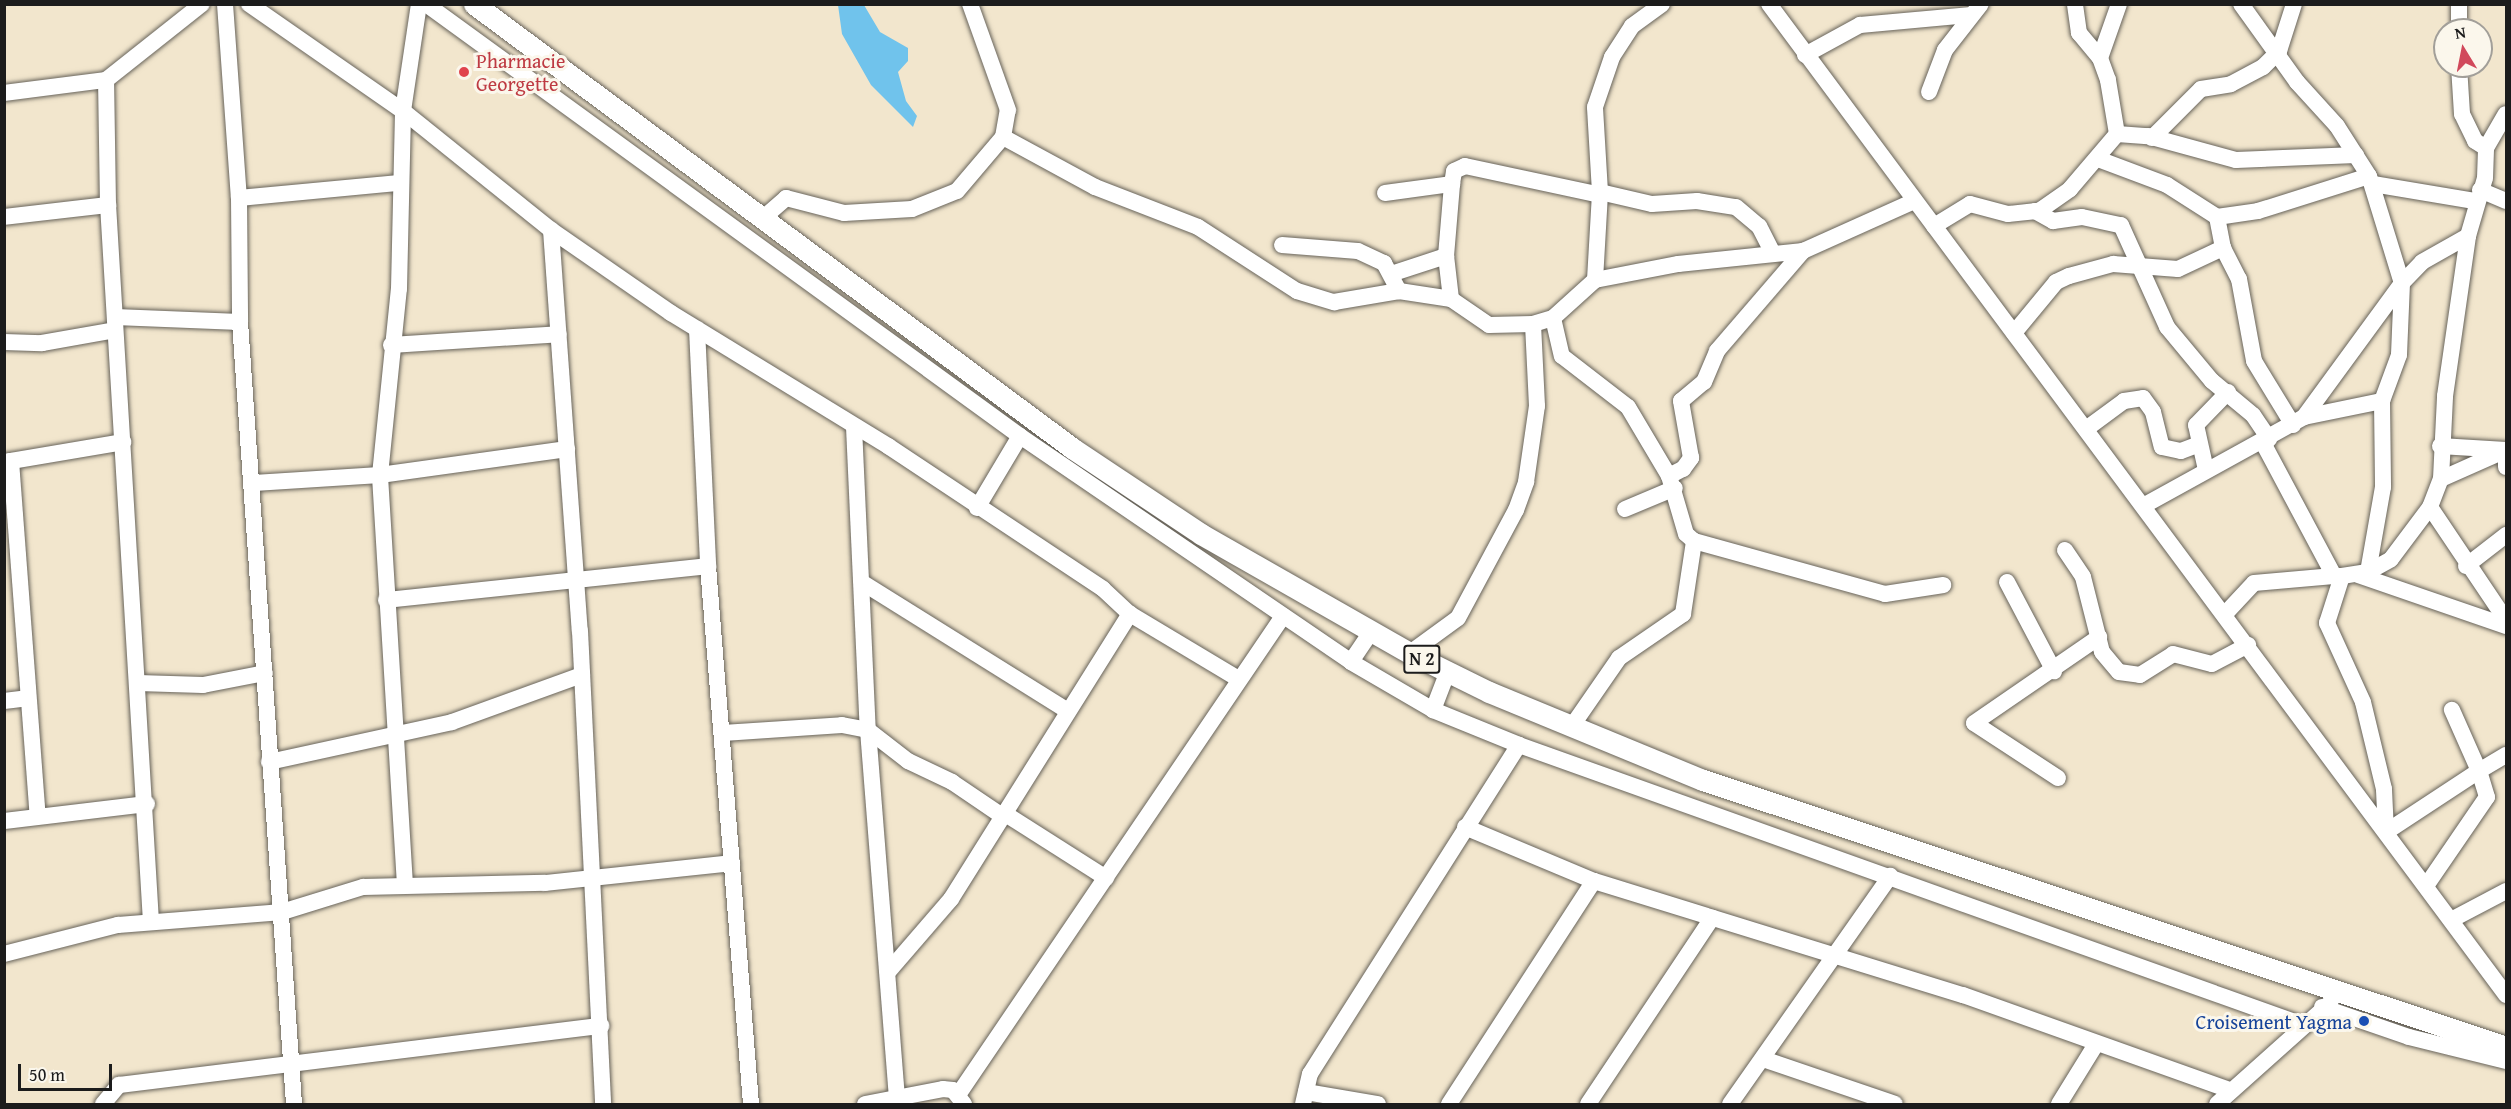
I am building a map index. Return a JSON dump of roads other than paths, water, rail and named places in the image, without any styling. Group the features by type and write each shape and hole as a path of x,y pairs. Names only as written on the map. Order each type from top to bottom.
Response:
{"main road":[{"name":"N 2","path":"474,4 762,219 1123,483 1371,632 1410,653 1572,726 1798,814 2506,1047"}],"street":[{"path":"4,93 106,80 202,4"},
{"path":"225,4 239,198 240,322 254,483 269,762 282,912 294,1104"},
{"path":"249,4 403,111 551,230 697,329 854,427 1103,589 1130,614 1237,678"},
{"path":"405,885 394,735 380,475 391,345 398,298 399,183 403,111 419,4"},
{"path":"426,4 1020,436 1351,662 1433,710 1519,746 1890,876 2303,1025"},
{"path":"762,219 786,198 844,213 925,206 957,191 1003,137 1008,98 970,4"},
{"path":"1595,280 1600,194 1594,130 1602,82 1632,26 1662,4"},
{"path":"1769,4 2248,645 2506,995"},
{"path":"2035,212 2061,197 2098,159 2117,134 2100,58 2079,33 2074,4"},
{"path":"2100,58 2119,4"},
{"path":"2241,4 2356,155 2371,180 2402,283 2399,355 2382,401 2383,487 2350,575 2327,623 2363,702 2384,789 2386,832"},
{"path":"2152,138 2200,89 2251,76 2279,51 2294,4"},
{"path":"1805,55 1860,25 1975,10"},
{"path":"1929,92 1945,50 1975,10"},
{"path":"2460,78 2462,114 2475,141 2486,148"},
{"path":"106,80 108,205 147,804 151,922"},
{"path":"2224,614 2254,583 2350,575 2391,559 2430,507 2441,479 2440,446 2468,236 2486,148 2502,130 2506,114"},
{"path":"2117,134 2152,138 2236,160 2356,155"},
{"path":"1003,137 1095,187 1198,227 1297,291 1334,302 1399,291 1451,299 1464,302 1490,325 1533,324 1552,318 1595,280 1678,264 1803,251 1914,201"},
{"path":"2098,159 2167,185 2217,217 2258,211 2371,180 2506,201"},
{"path":"1451,299 1446,256 1452,184 1454,171 1466,166 1652,204 1697,201 1736,207 1760,226 1773,254"},
{"path":"239,198 399,183"},
{"path":"1385,193 1452,184"},
{"path":"1934,226 1970,204 1993,212 2035,212 2053,221 2116,220 2167,327 2228,392 2261,423 2266,440 2350,575 2506,626"},
{"path":"4,217 108,205"},
{"path":"2217,217 2223,248 2239,279 2254,361 2299,421"},
{"path":"551,230 577,581 601,1026 603,1104"},
{"path":"2299,421 2402,283 2422,262 2468,236"},
{"path":"1282,245 1358,251 1378,258 1394,273 1399,291"},
{"path":"2014,333 2056,282 2113,264 2178,269 2223,248"},
{"path":"1625,509 1672,482 1683,470 1691,458 1680,400 1704,382 1717,351 1803,251"},
{"path":"1394,273 1446,256"},
{"path":"1552,318 1558,351 1628,407 1672,482 1686,534 1694,541 1885,594 1943,585"},
{"path":"4,342 42,343 115,324 240,322"},
{"path":"1410,653 1458,618 1516,510 1526,482 1537,406 1533,324"},
{"path":"697,329 708,566 751,1104"},
{"path":"391,345 559,334"},
{"path":"2206,470 2197,445 2200,416 2228,392"},
{"path":"2086,429 2124,401 2143,398 2153,412 2162,447 2181,451 2197,445"},
{"path":"2142,506 2299,421 2382,401"},
{"path":"854,427 868,730 897,1098"},
{"path":"977,508 1020,436"},
{"path":"38,816 27,698 12,582 8,461 123,442"},
{"path":"2440,446 2506,449"},
{"path":"254,483 380,475 567,449"},
{"path":"2506,449 2506,466"},
{"path":"2441,479 2506,449"},
{"path":"2430,507 2466,566 2506,620"},
{"path":"2466,566 2506,535"},
{"path":"1572,726 1619,658 1683,614 1694,541"},
{"path":"2065,550 2083,577 2108,662 2119,672 2140,675 2173,654 2212,664 2248,645"},
{"path":"386,600 708,566"},
{"path":"2007,582 2054,670"},
{"path":"863,583 1066,710"},
{"path":"888,972 951,898 1066,710 1130,614"},
{"path":"865,1104 943,1089 961,1100 1237,678 1283,616"},
{"path":"1351,662 1371,632"},
{"path":"2058,778 1974,723 1995,704 2054,670 2099,637"},
{"path":"1433,710 1448,671"},
{"path":"138,683 203,685 265,673"},
{"path":"269,762 460,719 582,675"},
{"path":"4,701 27,698"},
{"path":"2426,886 2487,797 2480,771 2452,710"},
{"path":"723,733 842,725 868,730 908,761 952,782 1106,878"},
{"path":"1378,1104 1305,1098 1310,1074 1465,827 1519,746"},
{"path":"2386,832 2506,755"},
{"path":"4,821 147,804"},
{"path":"1465,827 1594,881 1836,956 2230,1090"},
{"path":"4,954 85,931 151,922 282,912 363,887 405,885 440,889 593,877 732,862"},
{"path":"1730,1104 1890,876"},
{"path":"1449,1104 1594,881"},
{"path":"2451,920 2506,891"},
{"path":"1588,1104 1712,918"},
{"path":"2217,1104 2322,1007 2346,994"},
{"path":"2322,1007 2506,1061"},
{"path":"103,1104 119,1085 601,1026"},
{"path":"2059,1104 2096,1044"},
{"path":"1763,1059 1890,1104"}],"water":[{"path":"838,5 864,5 880,32 908,48 908,61 898,72 906,101 917,116 913,127 871,85 842,34"}],"place":[{"name":"Pharmacie Georgette","path":"464,72"},
{"name":"Croisement Yagma","path":"2364,1021"}]}
